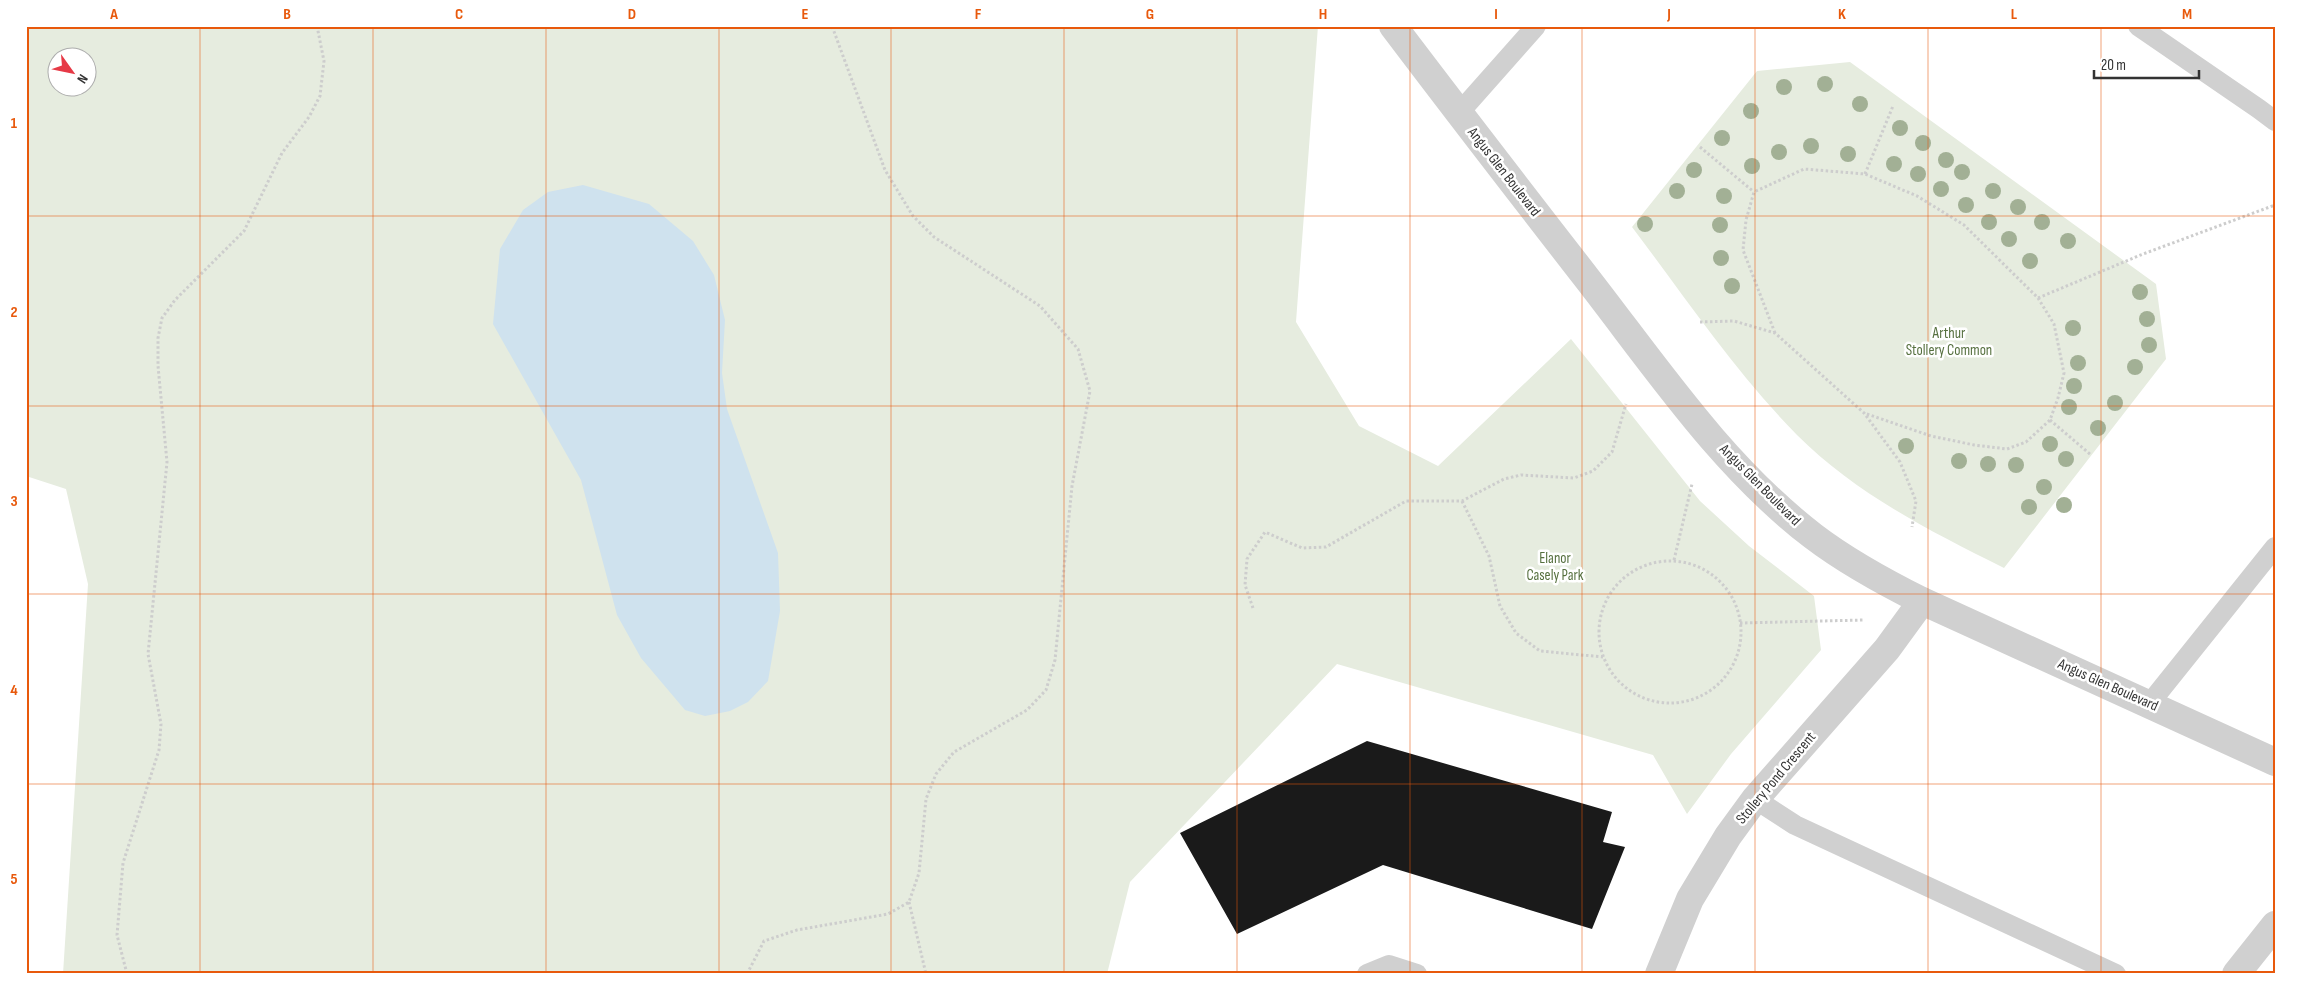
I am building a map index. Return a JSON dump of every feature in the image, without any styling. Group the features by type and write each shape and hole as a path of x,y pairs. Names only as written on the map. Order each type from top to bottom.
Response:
{"street":[{"name":"Angus Glen Boulevard","path":"1393,26 1672,389 1742,471 1774,503 1813,536 1878,579 1922,601 2150,703 2275,762"},
{"name":"Stollery Pond Crescent","path":"1658,974 1690,899 1728,836 1755,799 1887,649 1922,601"},
{"path":"2236,974 2275,925"}],"lane":[{"path":"1458,113 1536,26"},
{"path":"2138,26 2259,108 2275,121"},
{"path":"2150,703 2275,547"},
{"path":"1755,799 1795,825 2116,974"},
{"path":"1367,974 1389,965 1417,974"}],"path":[{"path":"126,974 117,934 123,863 159,750 160,724 148,654 167,462 158,366 158,338 162,318 175,300 244,231 282,152 308,117 320,96 324,60 317,26"},
{"path":"832,26 885,170 913,216 934,237 1040,306 1078,349 1090,391 1072,486 1055,660 1046,690 1027,710 954,752 936,774 926,799 919,873 909,902 926,974"},
{"path":"1865,174 1894,106"},
{"path":"1700,146 1754,192"},
{"path":"1775,333 1743,250 1746,220 1754,192 1804,169 1865,174 1917,196 1964,225 2038,298 2054,324 2064,373 2050,420 2026,442 2007,449 1974,445 1931,436 1864,413"},
{"path":"2038,298 2143,254 2275,205"},
{"path":"1700,322 1734,321 1775,333 1864,413 1900,462 1916,501 1912,527"},
{"path":"1253,608 1245,585 1247,558 1265,532 1302,548 1326,547 1406,502 1462,501 1504,479 1521,475 1574,478 1593,472 1612,452 1626,404"},
{"path":"2050,420 2091,455"},
{"path":"1674,560 1692,484"},
{"path":"1462,501 1489,556 1500,606 1516,633 1540,651 1602,657"},
{"path":"1674,560 1698,566 1718,580 1734,599 1740,623 1740,645 1733,666 1718,684 1700,697 1677,703 1654,702 1632,693 1614,677 1602,657 1598,634 1600,618 1612,589 1629,573 1651,563 1674,560"},
{"path":"1740,623 1863,620"},
{"path":"747,974 764,942 797,930 888,914 909,902"}],"green space":[{"name":"Elanor Casely Park","path":"26,26 1318,26 1296,322 1359,426 1438,466 1571,339 1700,501 1749,546 1814,596 1821,650 1731,754 1687,814 1653,755 1337,664 1130,882 1107,974 63,974 88,584 66,489 26,476"},
{"name":"Arthur Stollery Common","path":"1850,62 2156,284 2166,359 2004,568 1895,510 1844,475 1797,435 1774,411 1711,334 1632,227 1757,71"}],"water":[{"path":"583,185 649,204 693,241 714,275 725,320 722,373 727,409 778,553 780,611 768,681 748,702 730,711 705,716 685,710 641,658 617,615 581,480 493,324 500,249 523,210 548,192"}],"building":[{"path":"1367,741 1612,812 1603,842 1625,847 1592,929 1383,865 1237,934 1180,833"}]}
